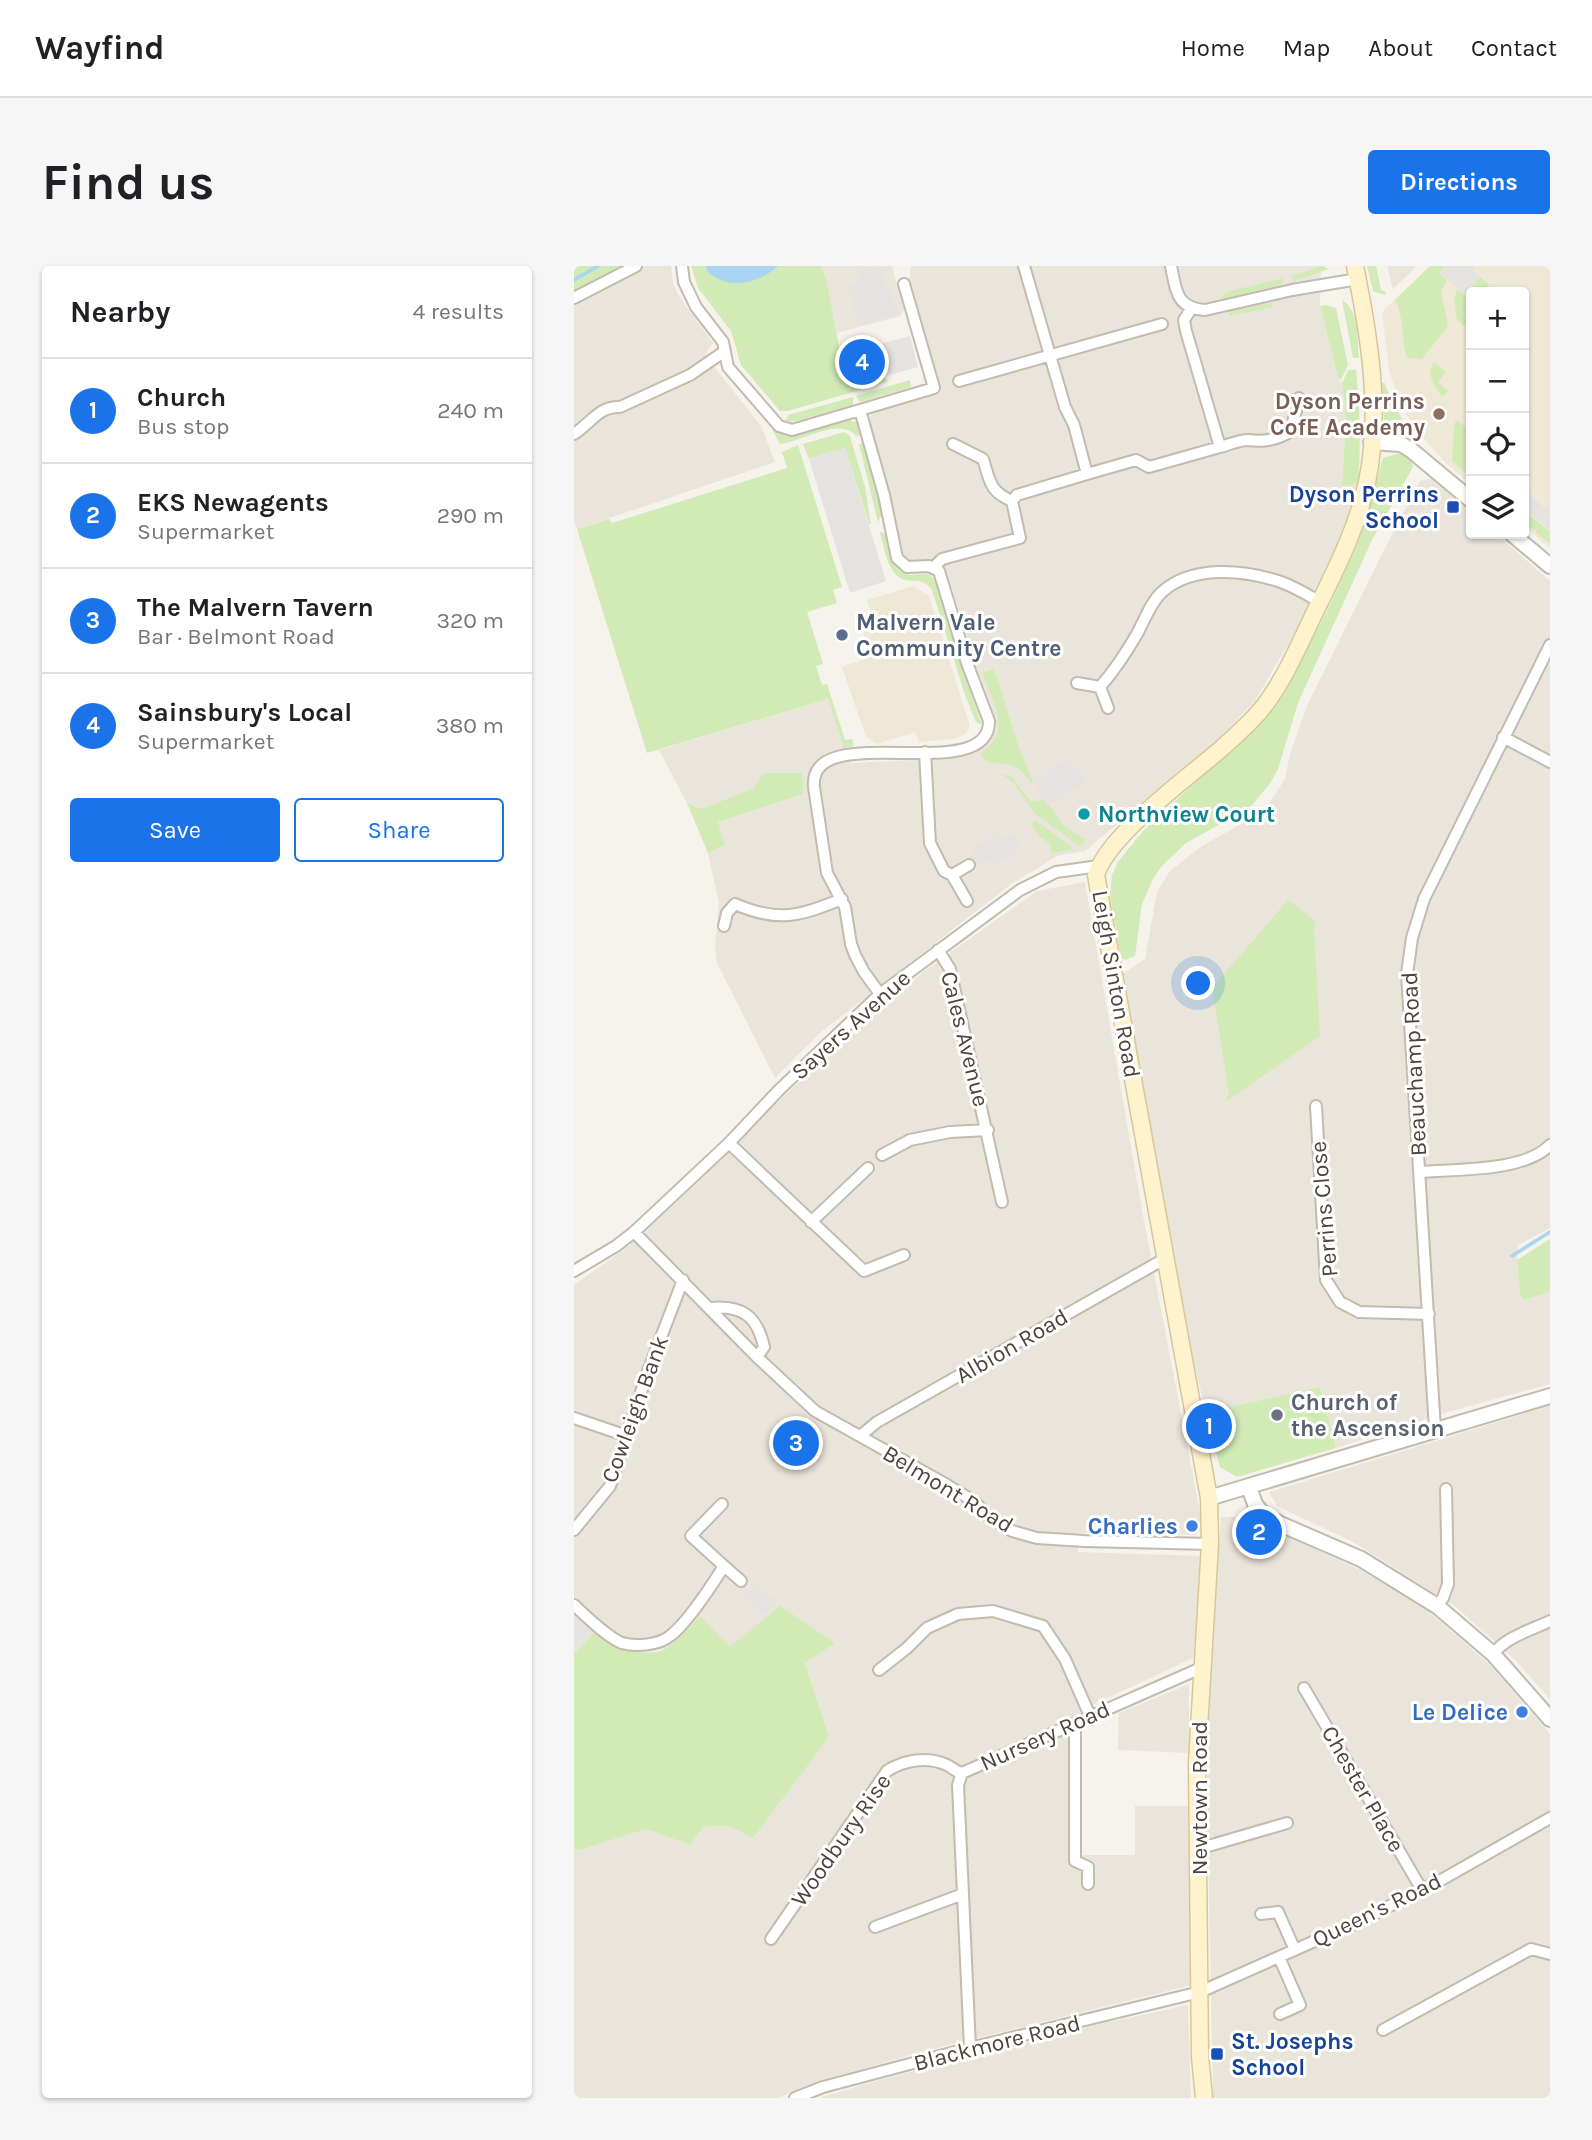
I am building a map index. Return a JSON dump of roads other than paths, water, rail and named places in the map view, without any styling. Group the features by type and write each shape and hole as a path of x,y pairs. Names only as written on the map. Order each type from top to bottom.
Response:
{"main road":[{"name":"Leigh Sinton Road","path":"1209,1498 1096,875 1099,866 1125,834 1242,730 1261,709 1294,657 1349,542 1367,480 1373,400 1365,313 1357,272"},
{"name":"Newtown Road","path":"1204,2098 1200,2057 1197,1762 1210,1544 1209,1498"}],"street":[{"path":"574,298 636,266"},
{"path":"682,266 684,282 696,307 719,334 728,367 779,426 792,430 934,388 904,284"},
{"path":"1024,266 1087,474"},
{"path":"1171,266 1181,301 1191,309 1205,310 1357,272"},
{"path":"1191,309 1184,320 1186,331 1220,447"},
{"path":"959,381 1162,324"},
{"path":"574,434 601,410 611,406 620,407 690,375 725,351"},
{"path":"1012,501 1017,495 1136,460 1149,467 1246,440 1256,443 1284,436 1292,431 1299,398"},
{"path":"860,410 884,495 897,558 907,567 934,567 942,559 1020,538 1012,501"},
{"path":"1371,442 1401,444 1466,496"},
{"path":"953,444 980,456 992,488 997,494 1012,501"},
{"path":"1518,539 1550,566"},
{"path":"880,994 855,955 842,900 827,873 814,774 826,760 834,758 860,754 953,751 975,746 985,738 989,721 967,663 942,576 934,567"},
{"path":"1100,687 1127,652 1161,593 1182,579 1205,573 1233,572 1261,576 1283,583 1320,602"},
{"name":"Beauchamp Road","path":"1435,1430 1407,974 1412,938 1424,899 1550,645"},
{"path":"1077,682 1100,687"},
{"path":"1100,687 1108,708"},
{"path":"1503,737 1550,762"},
{"path":"925,752 930,843 944,871 951,875 967,901"},
{"path":"951,875 969,865"},
{"name":"Sayers Avenue","path":"574,1270 616,1246 634,1232 880,994 1037,880 1056,872 1099,866"},
{"path":"724,926 727,914 735,904 776,917 808,912 842,900"},
{"name":"Cales Avenue","path":"938,950 950,969 1002,1202"},
{"name":"Perrins Close","path":"1316,1106 1326,1280 1340,1302 1359,1312 1429,1314"},
{"name":"Cales Avenue","path":"882,1155 910,1140 950,1132 988,1130"},
{"path":"729,1143 864,1271 904,1255"},
{"path":"1420,1172 1520,1164 1542,1153 1550,1145"},
{"path":"811,1222 868,1168"},
{"name":"Belmont Road","path":"634,1232 757,1357 815,1411 975,1502 988,1516 1012,1531 1037,1538 1072,1541 1210,1544"},
{"name":"Albion Road","path":"860,1436 877,1422 1166,1258"},
{"name":"Cowleigh Bank","path":"574,1530 610,1486 648,1371 683,1280"},
{"path":"710,1308 739,1309 754,1323 764,1347 757,1357"},
{"path":"1209,1498 1550,1396"},
{"path":"574,1418 627,1436"},
{"path":"1249,1487 1255,1504 1262,1513 1278,1523 1361,1559 1437,1606 1493,1654 1550,1719"},
{"path":"1437,1606 1448,1584 1447,1489"},
{"path":"722,1504 691,1536 741,1581"},
{"path":"1433,1513 1447,1513"},
{"path":"574,1605 589,1620 622,1643 643,1645 669,1637 700,1601 724,1566"},
{"path":"879,1670 927,1628 958,1614 993,1611 1043,1626 1065,1659 1090,1716"},
{"path":"1493,1654 1511,1639 1550,1621"},
{"name":"Nursery Road","path":"970,2048 958,1785 962,1773 1202,1668"},
{"name":"Chester Place","path":"1304,1688 1422,1890"},
{"path":"1075,1723 1075,1861 1088,1867 1088,1884"},
{"name":"Woodbury Rise","path":"771,1939 887,1771 901,1762 919,1761 949,1766 962,1773"},
{"name":"Queen's Road","path":"1200,1992 1362,1920 1422,1890 1550,1818"},
{"path":"1198,1849 1287,1823"},
{"path":"875,1927 963,1894"},
{"path":"1261,1914 1278,1912 1290,1906"},
{"path":"1278,1912 1295,1950"},
{"path":"1398,2037 1388,2028 1531,1949 1550,1954"},
{"path":"1279,1957 1300,2005 1280,2014"},
{"name":"Blackmore Road","path":"794,2098 823,2087 970,2048 1200,1992"}],"water":[{"path":"706,266 778,266 752,281 733,283 715,277 707,271"}],"waterway":[{"path":"574,280 598,266"},
{"path":"1512,1256 1550,1232"}],"place":[{"name":"Sainsbury's Local","path":"862,362"},
{"name":"Dyson Perrins CofE Academy","path":"1439,414"},
{"name":"Dyson Perrins School","path":"1453,507"},
{"name":"Malvern Vale Community Centre","path":"842,635"},
{"name":"Northview Court","path":"1084,814"},
{"name":"Church of the Ascension","path":"1277,1415"},
{"name":"Church","path":"1209,1426"},
{"name":"The Malvern Tavern","path":"796,1443"},
{"name":"Charlies","path":"1192,1526"},
{"name":"EKS Newagents","path":"1259,1532"},
{"name":"Le Delice","path":"1522,1712"},
{"name":"St. Josephs School","path":"1217,2054"}]}
